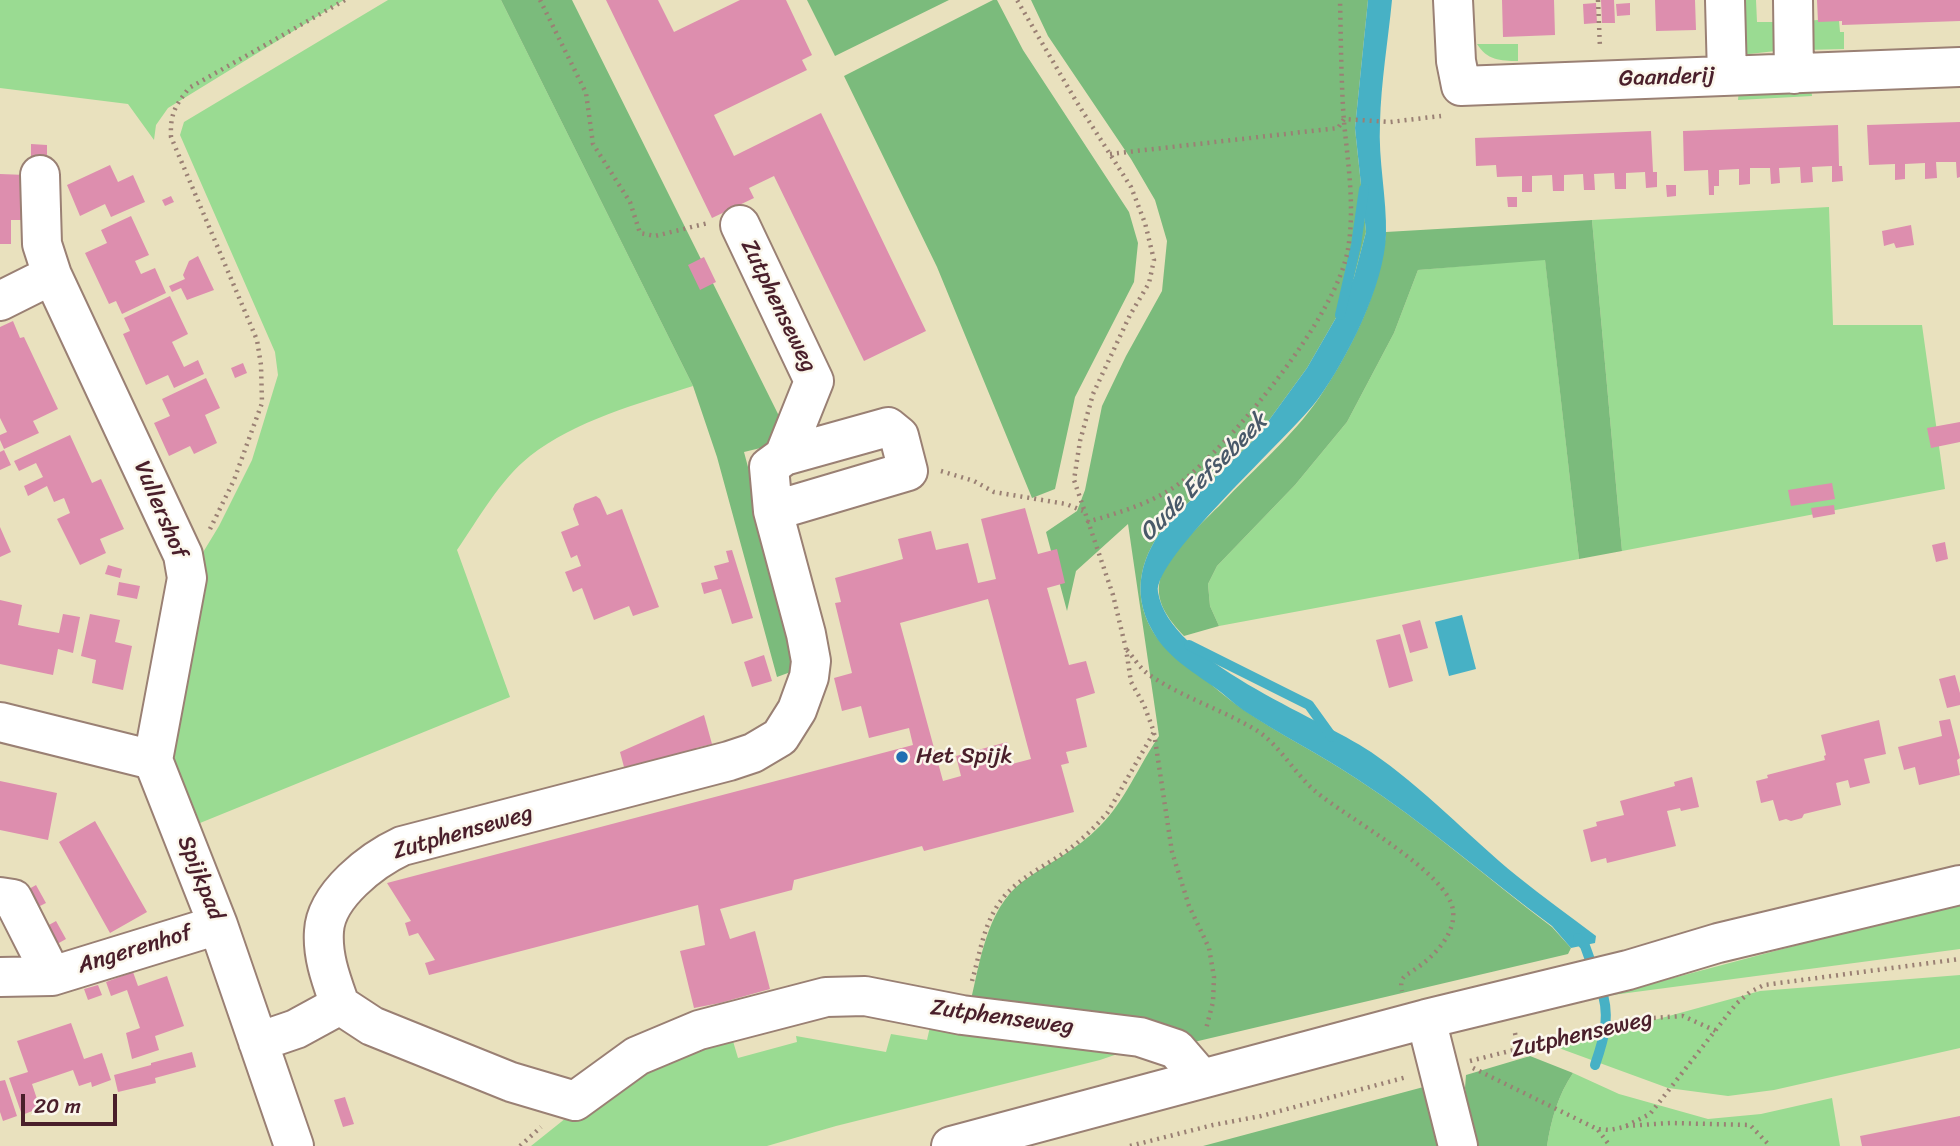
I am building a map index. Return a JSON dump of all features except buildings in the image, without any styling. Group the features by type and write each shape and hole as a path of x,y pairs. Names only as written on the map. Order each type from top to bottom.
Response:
{"street":[{"path":"1453,0 1456,61 1461,86"},
{"path":"1725,0 1727,76"},
{"path":"1793,0 1794,74"},
{"name":"Gaanderij","path":"1461,86 1960,67"},
{"name":"Vullershof","path":"40,175 42,244 52,275 79,327 183,555 187,578 153,760"},
{"name":"Zutphenseweg","path":"740,225 814,381 784,456 769,467 774,511 811,661 804,694 794,717 780,737 754,753 402,846 386,853 349,884 333,906 324,928 324,951 340,1005 372,1026 511,1082 575,1101 637,1056 699,1030 826,997 865,996 961,1014 1140,1037 1176,1049 1201,1078"},
{"path":"0,301 52,275"},
{"path":"774,511 908,471 899,436 888,427 784,456"},
{"path":"0,722 153,760"},
{"name":"Spijkpad","path":"153,760 218,925 294,1146"},
{"path":"951,1146 1201,1078 1414,1008 1569,986 1718,943 1892,887 1960,885"},
{"name":"Angerenhof","path":"0,897 13,899 52,976"},
{"name":"Angerenhof","path":"0,977 52,976 218,925"},
{"path":"258,1042 296,1029 340,1005"},
{"path":"1414,1008 1439,1069 1458,1146"}],"path":[{"path":"183,555 206,538 234,480 262,403 257,340 171,137 174,107 188,88 345,0"},
{"path":"540,0 586,93 593,144 630,202 640,233 655,236 712,222 740,225"},
{"path":"1017,0 1076,101 1131,187 1145,223 1154,260 1149,283 1130,315 1093,394 1083,429 1074,480 1113,595 1131,682 1144,705 1154,732 1172,852 1189,906 1209,948 1214,977 1213,1002 1205,1033"},
{"path":"1087,522 1131,509 1178,484 1224,441 1266,393 1320,316 1335,286 1348,250 1350,190 1344,118 1340,0"},
{"path":"1598,0 1601,81"},
{"path":"1344,118 1390,122 1450,115 1461,86"},
{"path":"1110,154 1338,128 1344,118"},
{"path":"908,471 925,467 974,481 994,492 1066,504 1083,511"},
{"path":"1126,649 1146,673 1259,732 1314,790 1407,857 1449,895 1454,915 1447,938 1401,982 1414,1008"},
{"path":"961,1014 996,906 1019,881 1068,849 1099,822 1108,812 1154,732"},
{"path":"1624,1127 1650,1114 1736,1004 1750,992 1765,985 1960,959"},
{"name":"Zutphenseweg","path":"1597,1129 1463,1063 1637,1019 1683,1016 1716,1031"},
{"path":"1130,1146 1261,1116 1439,1069"},
{"path":"1597,1129 1670,1124 1750,1125 1770,1146"},
{"path":"1597,1129 1609,1146"}],"green space":[{"path":"0,0 344,0 168,108 156,125 154,140 128,104 0,88"},
{"path":"388,0 501,0 693,386 608,414 548,443 509,476 457,550 510,697 200,823 186,789 170,762 206,583 202,554 252,460 278,375 275,352 180,135 184,122"},
{"path":"501,0 572,0 783,424 777,444 744,452 797,651 796,670 777,677 717,457 693,386"},
{"path":"807,0 949,0 835,56"},
{"path":"997,0 1023,50 1129,212 1138,243 1134,282 1075,397 1055,489 1032,498 937,267 844,76"},
{"path":"1031,0 1368,0 1355,128 1366,232 1354,277 1337,316 1307,368 1256,438 1168,522 1159,534 1151,547 1142,573 1142,601 1152,630 1171,652 1244,710 1357,779 1431,832 1552,927 1571,948 1568,954 1194,1042 970,1004 986,938 1000,907 1022,882 1072,849 1100,826 1124,794 1159,736 1128,524 1076,571 1067,611 1046,532 1077,511 1085,490 1102,406 1162,291 1167,241 1155,200 1131,159 1048,36"},
{"path":"1730,0 1756,0 1757,22 1784,22 1784,50 1732,56"},
{"path":"1803,21 1839,21 1840,32 1844,32 1844,49 1804,50"},
{"path":"1477,44 1518,44 1518,61 1494,58"},
{"path":"1811,86 1812,96 1738,100 1739,89"},
{"path":"1829,207 1833,325 1922,325 1945,489 1622,551 1592,220"},
{"path":"1592,220 1622,551 1579,559 1545,260 1418,270 1394,333 1347,422 1295,485 1217,566 1208,584 1210,606 1219,626 1184,636 1168,616 1161,601 1159,585 1165,567 1188,538 1285,439 1319,398 1343,360 1363,318 1378,276 1386,232"},
{"path":"1545,259 1579,559 1219,626 1210,606 1208,584 1217,566 1295,485 1347,422 1394,333 1418,270"},
{"path":"1960,902 1960,949 1605,996"},
{"path":"1960,975 1960,1048 1774,1090 1728,1096 1668,1088 1556,1047 1760,991"},
{"path":"932,1018 1135,1048 1100,1060 836,1126 767,1146 531,1146 586,1102 730,1031 738,1058 797,1042 796,1036 886,1052 891,1034 927,1040"},
{"path":"1530,1056 1573,1073 1556,1108 1547,1146 1475,1146 1465,1088 1466,1075"},
{"path":"1573,1073 1619,1094 1708,1119 1761,1114 1832,1098 1840,1146 1547,1146 1556,1108"},
{"path":"1431,1085 1448,1146 1203,1146"}],"water":[{"path":"1368,0 1392,0 1380,123 1386,235 1384,255 1372,298 1341,363 1318,399 1200,525 1162,575 1158,592 1168,617 1188,641 1216,664 1282,704 1371,752 1428,797 1517,876 1596,936 1595,943 1571,948 1552,926 1407,814 1343,770 1243,710 1171,655 1157,639 1145,615 1142,573 1151,547 1159,534 1168,522 1256,438 1307,368 1337,316 1354,277 1366,232 1355,128"},
{"path":"1462,615 1476,669 1449,676 1435,622"}],"waterway":[{"name":"Oude Eefsebeek","path":"1340,315 1356,245 1364,189"},
{"name":"Oude Eefsebeek","path":"1189,645 1309,705 1332,737"},
{"name":"Oude Eefsebeek","path":"1578,938 1585,946 1594,971"},
{"name":"Oude Eefsebeek","path":"1595,1065 1602,1044 1606,1016 1600,985"}],"place":[{"name":"Het Spijk","path":"902,757"}]}
